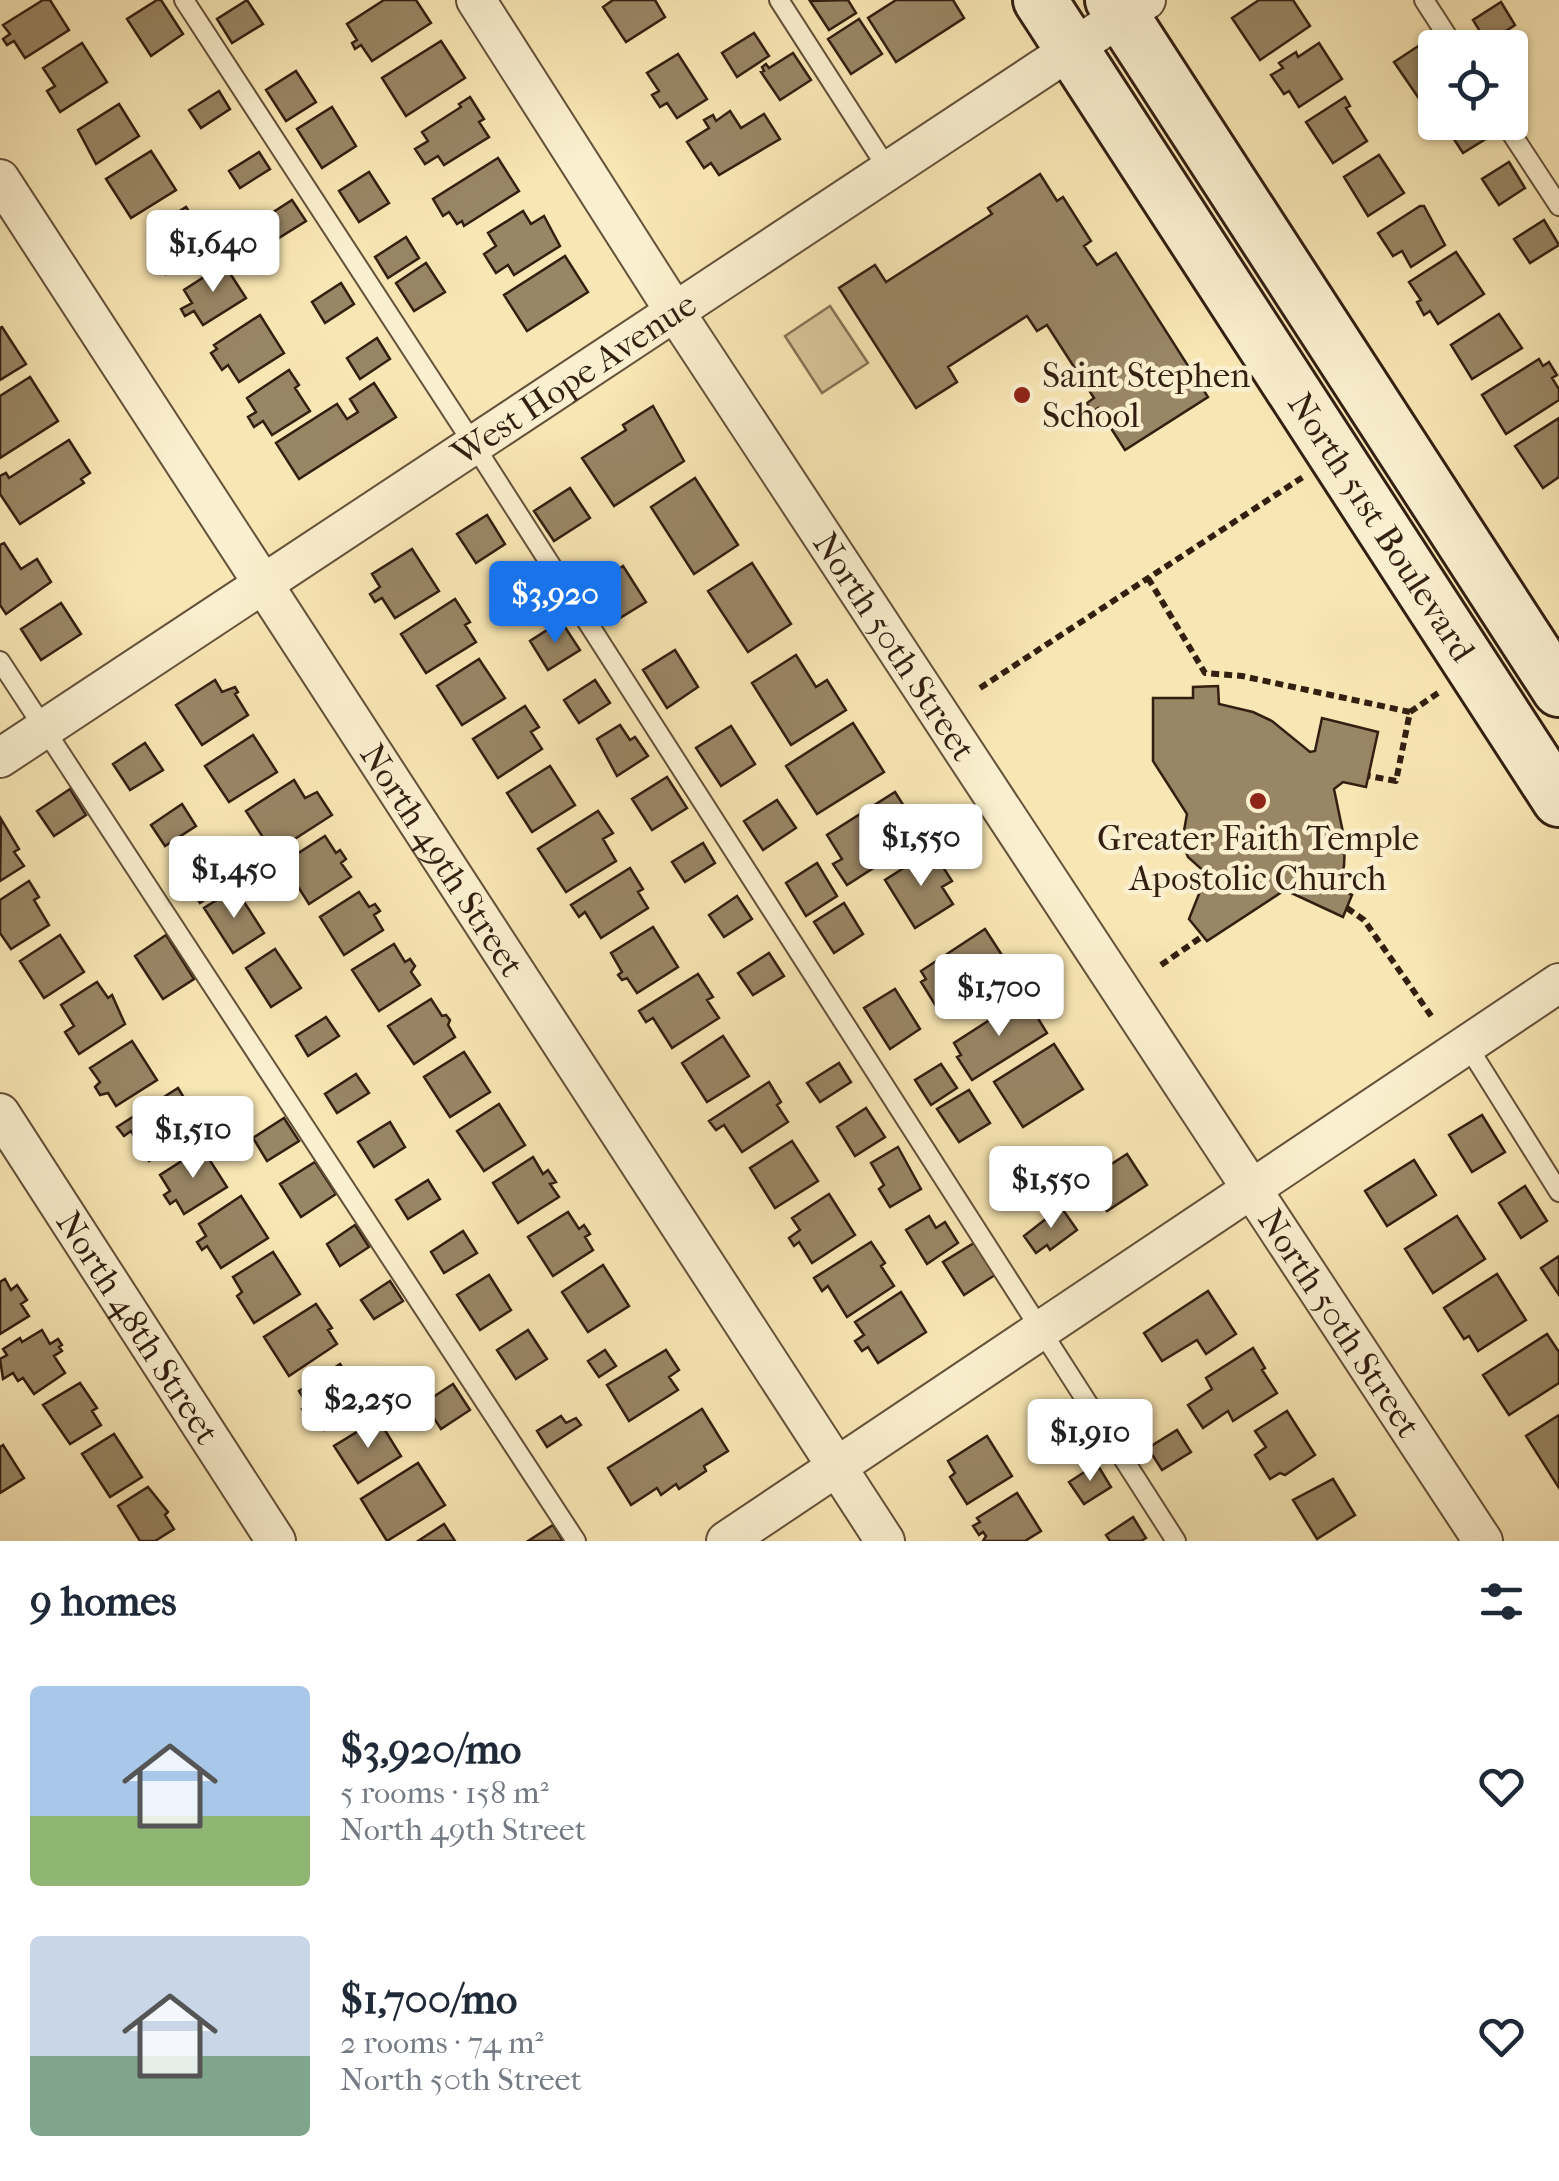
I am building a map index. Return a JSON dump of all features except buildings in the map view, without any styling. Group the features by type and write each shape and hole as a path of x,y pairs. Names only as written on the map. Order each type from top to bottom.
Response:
{"street":[{"name":"North 50th Street","path":"476,0 675,312 1483,1541"},
{"name":"North 51st Boulevard","path":"1040,0 1072,50 1559,690"},
{"name":"West Hope Avenue","path":"0,758 1072,50 1127,6"},
{"name":"North 51st Boulevard","path":"1127,6 1315,369 1559,800"},
{"name":"North 49th Street","path":"0,179 885,1541"},
{"path":"726,1541 1559,983"},
{"name":"North 48th Street","path":"0,1114 276,1541"}],"lane":[{"path":"184,0 474,444 1176,1541"},
{"path":"778,0 889,171"},
{"path":"1424,0 1443,30"},
{"path":"1516,140 1559,206"},
{"path":"0,661 576,1541"},
{"path":"1467,1045 1559,1192"}],"path":[{"path":"980,688 1309,474"},
{"path":"1148,578 1204,673 1242,676 1410,712"},
{"path":"1369,776 1396,782 1410,712 1447,687"},
{"path":"1347,908 1364,920 1434,1020"},
{"path":"1161,965 1203,936"}],"shaded area":[{"path":"830,306 868,363 822,393 785,336"}],"place":[{"name":"Saint Stephen School","path":"1022,395"},
{"name":"Greater Faith Temple Apostolic Church","path":"1258,801"}]}
